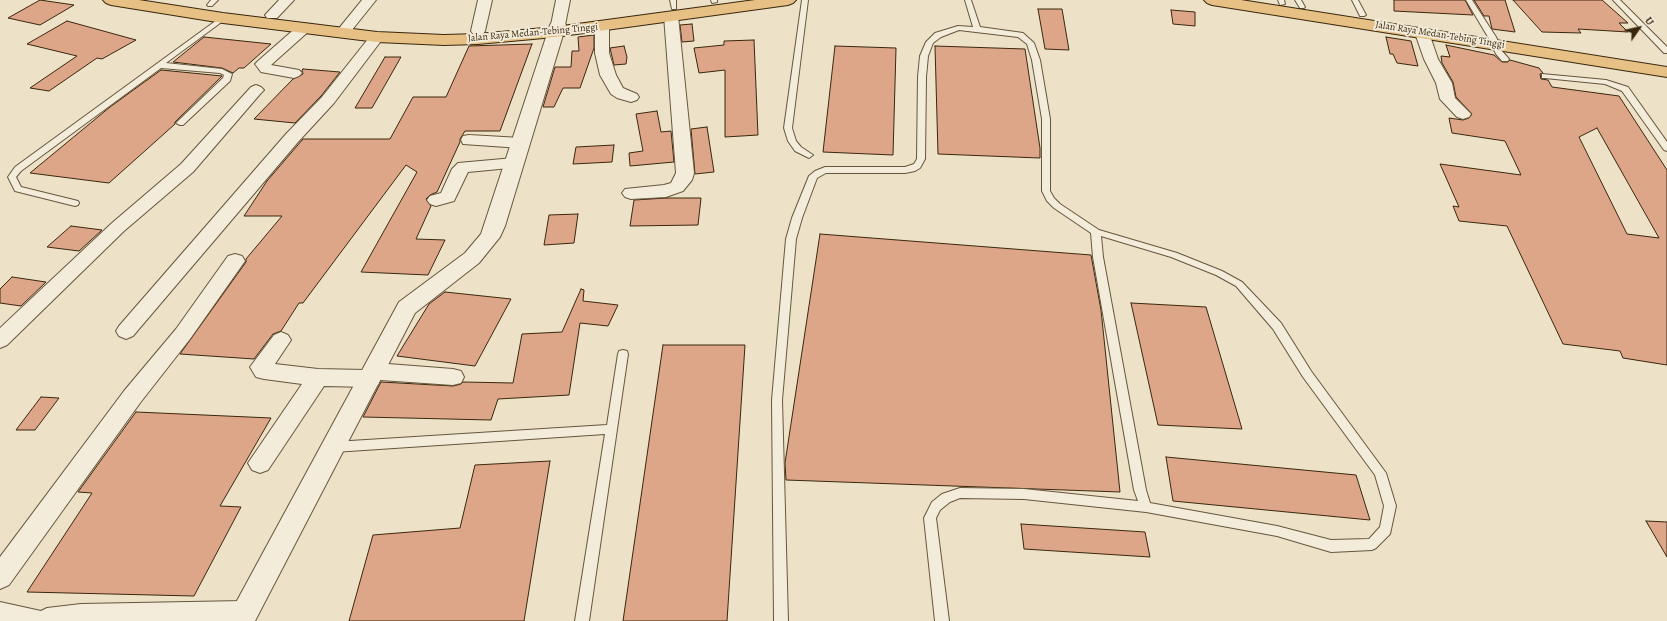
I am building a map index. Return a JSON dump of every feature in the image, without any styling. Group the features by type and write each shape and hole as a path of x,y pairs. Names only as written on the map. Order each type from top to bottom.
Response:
{"highway":[{"name":"Jalan Raya Medan-Tebing Tinggi","path":"111,0 223,18 304,28 429,32 556,29 602,26 673,8 788,0"},
{"name":"Jalan Raya Medan-Tebing Tinggi","path":"170,0 213,3 346,29 377,37 407,39 478,39 556,29 719,1"},
{"name":"Jalan Raya Medan-Tebing Tinggi","path":"1212,0 1422,33 1494,40 1667,63"},
{"name":"Jalan Raya Medan-Tebing Tinggi","path":"1255,0 1300,3 1667,72"}],"street":[{"path":"272,15 287,0"},
{"path":"346,29 369,0"},
{"path":"478,31 485,0"},
{"path":"47,621 81,618 242,617 408,308 418,298 472,258 490,237 495,226 518,153 556,29 563,0"},
{"path":"631,193 666,191 677,186 683,180 685,173 673,8"},
{"path":"602,26 602,53 608,75 617,91 623,95 631,97"},
{"path":"294,73 266,69 263,64 304,28"},
{"path":"1422,33 1431,59 1444,83 1448,99 1462,114"},
{"path":"126,331 292,138 328,100 377,37"},
{"path":"0,340 118,227 187,168 256,90"},
{"path":"469,140 518,153"},
{"path":"436,200 448,197 461,170 464,167 518,153"},
{"path":"0,577 132,397 183,334 235,260"},
{"path":"281,340 261,367 264,371 318,376 453,376"},
{"path":"260,463 318,376"},
{"path":"0,614 8,617 35,621"}],"lane":[{"path":"805,0 788,128 792,141 798,149 809,155"},
{"path":"968,0 977,29"},
{"path":"1355,0 1362,15"},
{"path":"1469,0 1494,40 1499,52 1505,59"},
{"path":"1616,0 1667,52"},
{"path":"74,203 18,189 14,184 12,177 18,169 223,18"},
{"path":"781,621 777,400 791,239 797,218 813,176 818,172 825,170 912,170 917,166 921,159 922,77 924,56 930,42 938,35 958,28 1020,35 1030,43 1036,60 1046,119 1046,191 1057,206 1096,232 1174,255 1219,273 1239,284 1277,326 1307,374 1380,473 1390,506 1386,530 1372,544 1331,546 1277,531 1146,507 1024,494 960,493 946,498 936,506 930,518 942,621"},
{"path":"158,65 222,70 228,74 227,79 180,123"},
{"path":"1545,76 1606,82 1625,89 1667,148"},
{"path":"1096,232 1098,257 1140,490 1146,507"},
{"path":"582,621 623,354"},
{"path":"334,447 612,429"}],"building":[{"path":"40,0 74,5 40,25 8,18"},
{"path":"1394,0 1465,0 1473,15 1394,11"},
{"path":"1474,0 1505,0 1515,32 1492,29 1489,16 1484,16"},
{"path":"1513,0 1602,0 1628,23 1619,23 1628,32 1578,29 1581,33 1542,32"},
{"path":"1038,9 1062,9 1069,50 1045,49"},
{"path":"1171,10 1195,12 1195,26 1173,24"},
{"path":"67,21 136,40 102,59 97,58 49,91 30,88 77,56 27,44"},
{"path":"692,24 694,41 682,42 680,25"},
{"path":"594,35 594,48 580,88 563,88 554,107 543,107 555,67 571,67 572,51 579,51 578,37"},
{"path":"204,37 271,44 244,68 239,68 233,73 222,68 173,62"},
{"path":"1386,37 1411,41 1418,66 1397,63 1393,54 1390,54"},
{"path":"754,40 758,135 725,137 725,70 699,73 694,48 724,45 724,41"},
{"path":"532,44 500,131 465,131 460,139 437,192 430,195 426,199 431,206 416,239 445,240 428,275 361,272 417,172 406,165 303,303 299,303 281,331 273,334 254,359 180,354 246,262 246,259 282,216 244,216 267,181 303,139 390,139 413,97 446,97 469,46"},
{"path":"1446,45 1494,55 1502,62 1508,62 1510,60 1539,68 1543,73 1540,74 1541,79 1548,80 1552,87 1619,96 1667,170 1667,365 1623,358 1620,351 1563,344 1507,226 1459,221 1453,206 1459,207 1440,164 1521,175 1505,141 1452,133 1449,118 1463,120 1469,118 1472,114 1456,97 1453,82 1442,63 1441,56 1450,57","holes":["1597,128 1659,238 1627,234 1579,137"]},
{"path":"624,46 627,57 626,64 614,65 610,48"},
{"path":"835,46 896,48 893,155 823,152"},
{"path":"935,46 1025,49 1040,148 1040,158 938,154"},
{"path":"385,57 401,57 372,108 355,108"},
{"path":"303,69 340,72 321,96 295,123 254,119 293,79 303,74"},
{"path":"161,70 222,76 175,122 175,124 109,183 30,173 110,107"},
{"path":"657,111 661,132 671,131 674,162 630,166 629,153 643,151 636,114"},
{"path":"707,127 714,172 695,174 691,129"},
{"path":"614,145 612,162 573,164 576,147"},
{"path":"701,198 698,225 630,226 634,200"},
{"path":"578,214 574,243 544,245 549,215"},
{"path":"71,226 102,230 79,251 47,247"},
{"path":"820,234 1091,255 1101,310 1120,492 786,480 785,463"},
{"path":"12,277 46,282 21,306 0,303 0,289"},
{"path":"581,289 584,290 583,301 618,305 608,326 580,323 569,395 498,399 491,420 363,417 381,382 453,386 463,382 513,383 522,334 562,332"},
{"path":"445,292 511,299 475,366 397,356 429,304"},
{"path":"1131,303 1206,307 1242,429 1158,425"},
{"path":"663,345 745,345 727,621 623,621"},
{"path":"41,397 59,398 35,430 16,430"},
{"path":"136,412 271,418 220,506 241,507 194,596 27,592 92,493 78,492"},
{"path":"1166,457 1356,475 1370,520 1173,501"},
{"path":"550,461 524,621 349,621 373,535 460,528 475,465"},
{"path":"1646,521 1667,522 1667,557"},
{"path":"1021,524 1145,532 1150,557 1024,549"}]}
